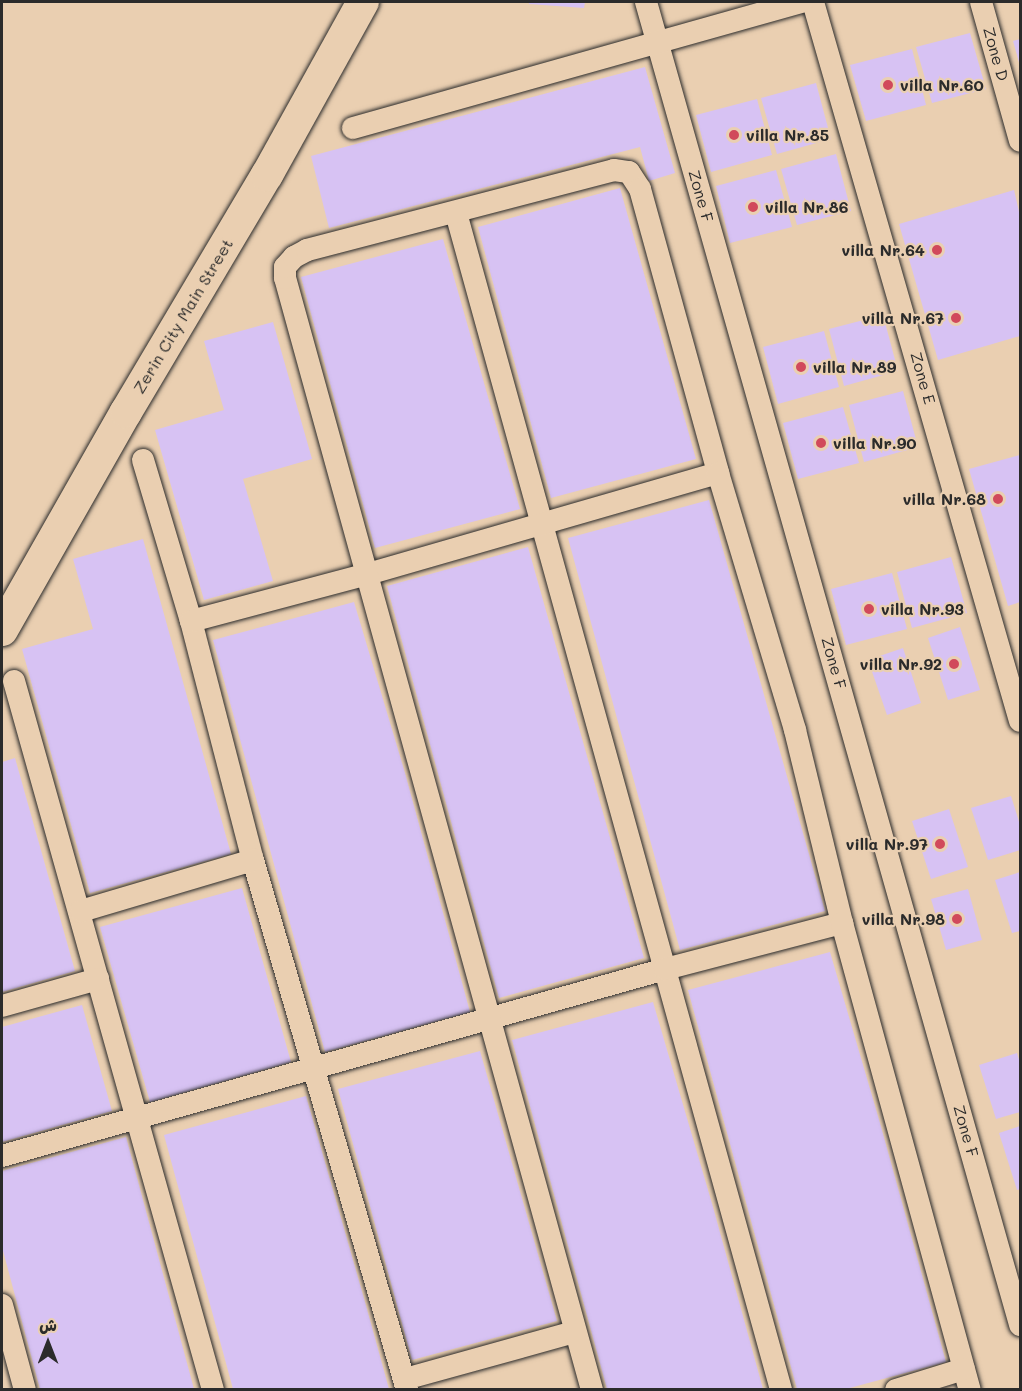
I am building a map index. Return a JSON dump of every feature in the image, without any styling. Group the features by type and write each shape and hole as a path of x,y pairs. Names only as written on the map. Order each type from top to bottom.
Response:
{"street":[{"name":"Zerin City Main Street","path":"2,630 126,412 267,175 363,2"},
{"name":"Zone F","path":"646,2 1020,1325"},
{"path":"353,128 802,2"},
{"name":"Zone E","path":"813,2 1020,721"},
{"name":"Zone D","path":"981,2 1020,141"},
{"path":"592,1389 285,278 285,267 294,257 307,250 614,170 629,172 640,189 718,473 795,730 842,923 967,1379 896,1389"},
{"path":"456,213 781,1389"},
{"path":"143,460 191,621 253,860 312,1068 406,1384 575,1332"},
{"path":"191,621 368,574 718,473"},
{"path":"14,681 81,911 98,980 213,1389"},
{"path":"81,911 253,860"},
{"path":"2,1156 665,969 842,923"},
{"path":"2,1006 98,980"},
{"path":"2,1305 25,1389"}],"building":[{"path":"529,2 585,2 584,8 529,4"},
{"path":"970,33 986,89 932,103 916,47"},
{"path":"1020,39 1020,66 1013,41"},
{"name":"villa Nr.60","path":"912,49 926,105 866,121 850,65"},
{"path":"645,67 675,173 649,181 640,147 329,228 311,156"},
{"path":"816,83 831,139 777,154 761,98"},
{"name":"villa Nr.85","path":"757,99 772,155 711,172 696,115"},
{"path":"836,154 851,211 797,225 781,169"},
{"name":"villa Nr.86","path":"776,170 792,227 730,243 716,186"},
{"path":"620,188 696,459 551,498 478,227"},
{"path":"1014,190 1020,216 1020,336 938,360 899,224"},
{"path":"443,239 520,509 375,548 301,277"},
{"path":"883,315 898,371 844,386 829,329"},
{"path":"273,322 312,459 243,479 273,581 204,600 155,430 224,410 204,341"},
{"name":"villa Nr.89","path":"824,331 839,387 778,404 763,347"},
{"path":"903,391 918,447 864,462 849,405"},
{"name":"villa Nr.90","path":"843,407 859,463 798,479 783,423"},
{"name":"villa Nr.68","path":"1020,455 1020,602 1008,606 969,469"},
{"path":"709,500 825,911 680,950 568,538"},
{"path":"143,539 231,854 90,893 22,649 93,629 73,559"},
{"path":"528,547 644,958 499,998 387,586"},
{"path":"951,557 967,613 912,628 897,572"},
{"name":"villa Nr.93","path":"892,573 907,629 846,645 831,589"},
{"path":"354,602 405,773 470,1012 325,1052 213,640"},
{"name":"villa Nr.92","path":"960,627 980,690 948,700 928,638"},
{"path":"903,648 921,703 887,715 868,660"},
{"path":"15,758 75,971 2,992 2,762"},
{"path":"1011,796 1020,825 1020,850 988,860 971,808"},
{"name":"villa Nr.97","path":"949,809 968,867 931,879 912,821"},
{"path":"1020,872 1020,931 1012,933 995,880"},
{"path":"242,888 291,1062 150,1102 100,927"},
{"name":"villa Nr.98","path":"968,889 982,940 946,950 931,899"},
{"path":"830,952 946,1362 846,1389 797,1389 688,990"},
{"path":"653,1002 763,1389 607,1389 512,1040"},
{"path":"82,1005 112,1111 2,1142 2,1027"},
{"path":"480,1051 557,1321 412,1360 338,1089"},
{"path":"1017,1053 1020,1063 1020,1112 996,1119 979,1065"},
{"path":"306,1096 389,1389 233,1389 164,1135"},
{"path":"1020,1126 1020,1189 1017,1190 999,1133"},
{"path":"126,1137 194,1389 40,1389 2,1247 2,1171"}],"place":[{"name":"villa Nr.60","path":"888,85"},
{"name":"villa Nr.85","path":"734,135"},
{"name":"villa Nr.86","path":"753,207"},
{"name":"villa Nr.64","path":"937,250"},
{"name":"villa Nr.67","path":"956,318"},
{"name":"villa Nr.89","path":"801,367"},
{"name":"villa Nr.90","path":"821,443"},
{"name":"villa Nr.68","path":"998,499"},
{"name":"villa Nr.93","path":"869,609"},
{"name":"villa Nr.92","path":"954,664"},
{"name":"villa Nr.97","path":"940,844"},
{"name":"villa Nr.98","path":"957,919"}]}
